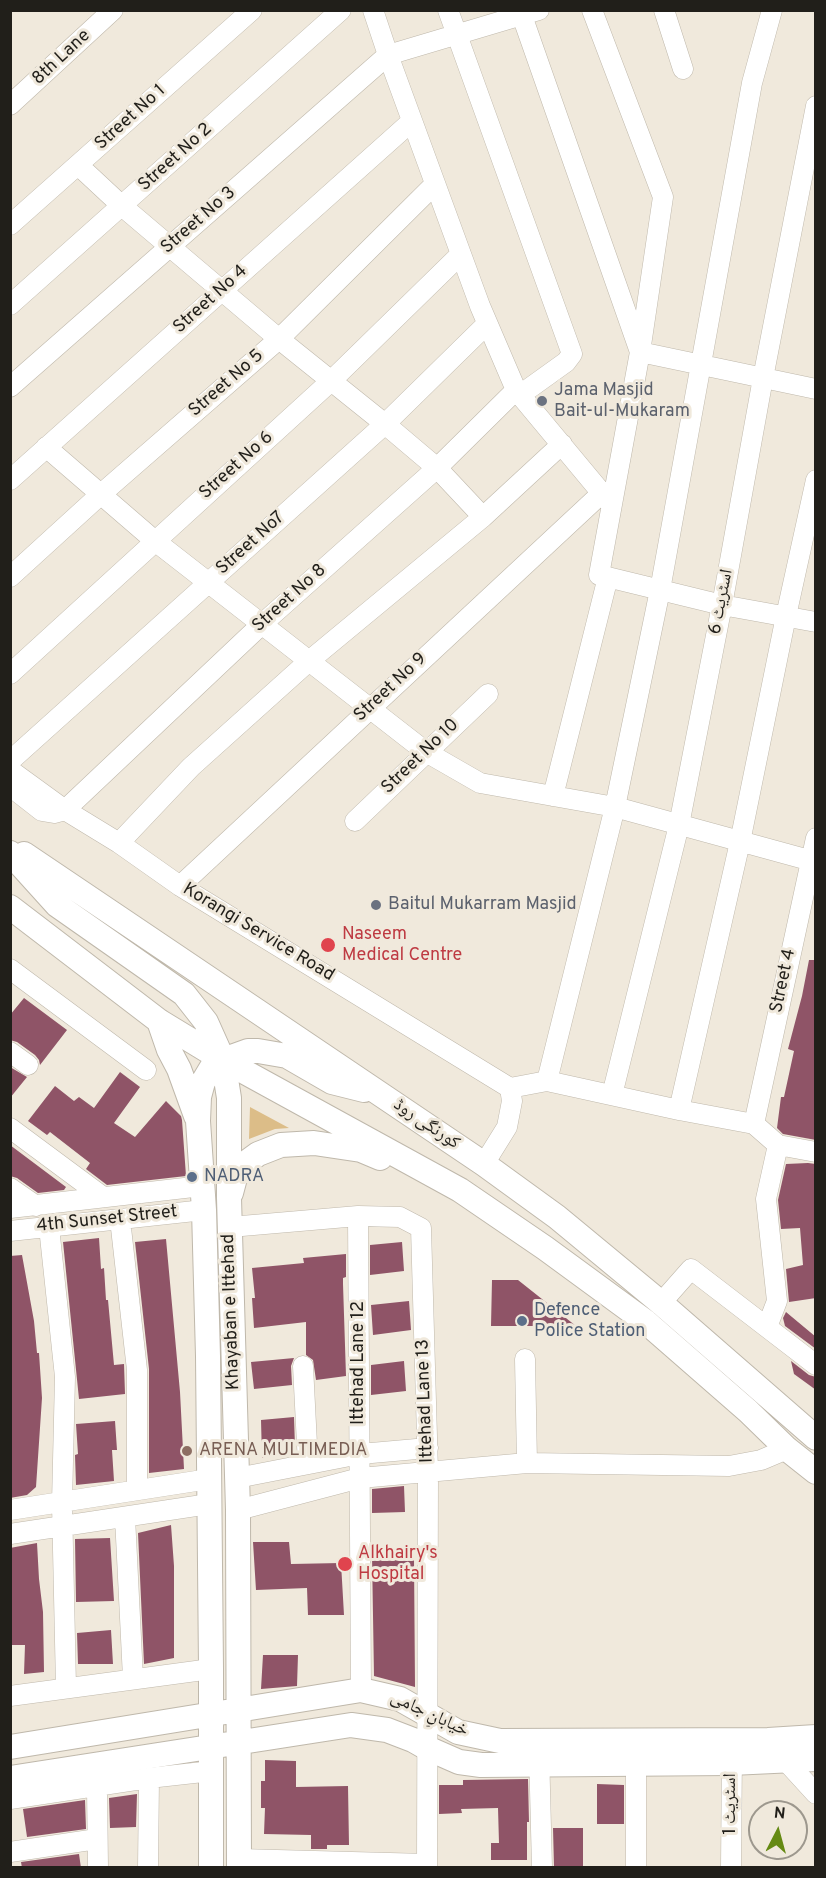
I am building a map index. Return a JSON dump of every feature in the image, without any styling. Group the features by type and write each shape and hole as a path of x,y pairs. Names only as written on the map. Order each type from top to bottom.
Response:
{"main road":[{"name":"کورنگی روڈ","path":"10,845 484,1164 557,1217 815,1438"},
{"name":"Khayaban e Ittehad","path":"10,852 57,904 184,994 206,1022 223,1060 229,1098 229,1198 238,1510 239,1863"},
{"name":"کورنگی روڈ","path":"10,907 159,1021 223,1060 460,1190 545,1248 646,1322 816,1472"},
{"path":"159,1021 198,1121"},
{"path":"198,1121 199,1097 203,1082 212,1067 223,1060 248,1051 287,1056 332,1082 381,1094"},
{"path":"199,1097 205,1089 214,1086 223,1090 229,1098"},
{"name":"Khayaban e Ittehad","path":"198,1121 204,1210 209,1479 212,1669 211,1868"},
{"path":"229,1198 235,1178 247,1162 258,1154 280,1145 302,1142 361,1150 460,1190"},
{"name":"خیابانِ جامی","path":"10,1747 361,1690 400,1699 458,1732 539,1752"},
{"name":"خیابانِ جامی","path":"10,1778 212,1760 239,1743 351,1725 387,1730 413,1740 427,1759 481,1765 539,1752 727,1751 816,1737"},
{"name":"خیابانِ جامی","path":"727,1751 785,1760 816,1759"}],"street":[{"name":"8th Lane","path":"10,105 112,10"},
{"name":"Street No 1","path":"10,225 252,10"},
{"name":"Street No 2","path":"10,305 341,10"},
{"path":"373,10 461,254 518,393 607,498"},
{"path":"448,10 456,35"},
{"path":"592,10 663,197 640,352 607,498 599,575 722,605 816,622"},
{"path":"664,10 683,69"},
{"path":"547,1081 615,807 660,590 752,83 772,10"},
{"path":"388,55 527,12 640,352"},
{"name":"Street No 8","path":"65,810 262,624 518,393 566,362 572,354 456,35"},
{"name":"Street No 3","path":"10,387 388,55"},
{"name":"اسٹریٹ 6","path":"612,1095 679,825 816,106"},
{"name":"Street No 4","path":"10,480 412,121"},
{"path":"78,165 122,206 279,339 437,468 483,517"},
{"name":"Street No 5","path":"10,577 279,339 435,184"},
{"name":"Street No 6","path":"10,674 331,381 461,254"},
{"name":"Street No7","path":"10,760 385,424 488,324"},
{"path":"640,352 816,389"},
{"path":"119,843 191,767 309,661 483,517 562,444"},
{"path":"46,447 155,541 369,708 426,752 480,783 615,807 813,862"},
{"path":"679,1110 740,842 816,480"},
{"name":"Street No 9","path":"180,886 369,708 607,498"},
{"path":"553,796 608,577"},
{"name":"Street No 10","path":"355,821 488,694"},
{"name":"Korangi Service Road","path":"10,770 65,810 119,843 180,886 510,1088"},
{"path":"10,786 42,811 54,813 65,810"},
{"name":"Street 4","path":"754,1124 813,862 816,838"},
{"path":"10,969 146,1070"},
{"path":"10,1052 27,1065"},
{"path":"484,1164 507,1127 512,1101 510,1088 547,1081 754,1124 778,1145 816,1152"},
{"path":"10,1128 103,1197"},
{"path":"767,1327 777,1301 766,1199 778,1145"},
{"name":"4th Sunset Street","path":"23,1207 202,1186"},
{"path":"10,1188 23,1207 18,1230"},
{"name":"4th Sunset Street","path":"18,1230 204,1210"},
{"name":"Ittehad Lane 13","path":"230,1227 358,1216 400,1217 422,1228 428,1448 427,1866"},
{"name":"Ittehad Lane 12","path":"358,1216 361,1690"},
{"path":"120,1219 136,1371 137,1490"},
{"path":"49,1227 65,1377 62,1527 66,1687"},
{"path":"660,1303 691,1269 816,1365"},
{"path":"525,1359 527,1463"},
{"path":"303,1366 308,1464"},
{"path":"237,1478 360,1454 428,1448"},
{"path":"238,1510 360,1478 527,1463 729,1466 792,1453"},
{"path":"10,1510 209,1479"},
{"path":"10,1534 209,1504"},
{"path":"125,1516 133,1678"},
{"path":"10,1696 212,1669"},
{"name":"اسٹریٹ 1","path":"727,1751 731,1868"},
{"path":"539,1752 542,1868"},
{"path":"636,1868 642,1752"},
{"path":"10,1799 149,1778 212,1760"},
{"path":"785,1760 816,1794"},
{"path":"148,1868 149,1778"},
{"path":"98,1787 98,1868"},
{"path":"10,1852 98,1839"},
{"path":"239,1863 427,1866"}],"shaded area":[{"path":"250,1107 289,1128 275,1129 249,1139"}],"building":[{"path":"809,960 816,960 816,1140 783,1134 777,1128 781,1097 784,1097 794,1051 788,1049"},
{"path":"24,998 67,1030 40,1065 35,1055 17,1042 10,1040 10,1015"},
{"path":"10,1067 27,1077 10,1098"},
{"path":"120,1072 140,1087 114,1123 135,1137 166,1101 181,1116 186,1176 107,1185 86,1169 90,1163 50,1132 47,1135 28,1121 55,1086 74,1101 79,1097 94,1108"},
{"path":"10,1145 66,1187 64,1190 38,1193 17,1178 10,1176"},
{"path":"786,1164 816,1164 816,1298 789,1302 786,1269 803,1265 800,1228 781,1229 778,1200"},
{"path":"99,1238 114,1365 124,1364 125,1394 79,1399 63,1242"},
{"path":"166,1239 180,1392 184,1469 149,1473 149,1369 135,1242"},
{"path":"402,1242 404,1271 370,1275 370,1245"},
{"path":"346,1254 346,1277 343,1278 343,1284 346,1376 316,1380 313,1360 306,1355 306,1322 254,1328 252,1298 255,1298 252,1268 304,1263 303,1258"},
{"path":"22,1255 34,1321 37,1353 39,1353 42,1398 36,1487 27,1495 10,1498 10,1256"},
{"path":"492,1280 518,1280 576,1326 491,1326"},
{"path":"409,1301 411,1330 373,1335 371,1305"},
{"path":"786,1312 816,1337 816,1349 785,1326 783,1318"},
{"path":"294,1358 291,1366 292,1385 254,1389 251,1362"},
{"path":"404,1361 406,1391 371,1395 371,1365"},
{"path":"791,1361 809,1375 816,1377 816,1390 794,1374"},
{"path":"294,1417 295,1447 262,1458 261,1420"},
{"path":"115,1421 117,1450 112,1450 114,1481 76,1485 75,1455 78,1454 76,1424"},
{"path":"404,1486 405,1512 372,1513 372,1489"},
{"path":"171,1525 174,1566 174,1658 144,1664 138,1533"},
{"path":"110,1538 114,1601 76,1602 75,1539"},
{"path":"253,1542 289,1542 291,1564 341,1563 344,1615 308,1615 307,1588 256,1590"},
{"path":"37,1543 43,1612 44,1672 24,1674 25,1645 10,1645 10,1548"},
{"path":"372,1555 414,1559 415,1687 374,1676"},
{"path":"111,1630 113,1664 78,1664 77,1633"},
{"path":"263,1655 298,1655 297,1686 261,1689"},
{"path":"265,1760 296,1761 296,1787 348,1786 349,1845 327,1845 327,1849 311,1849 311,1835 264,1834 265,1808 261,1808 261,1781 265,1781"},
{"path":"528,1779 527,1860 491,1860 491,1843 499,1843 498,1808 461,1809 462,1813 439,1814 439,1785 463,1785 463,1780"},
{"path":"597,1784 624,1785 624,1824 597,1824"},
{"path":"137,1794 136,1827 110,1828 109,1798"},
{"path":"85,1800 86,1829 27,1837 23,1809"},
{"path":"553,1828 583,1828 583,1867 554,1867"},
{"path":"79,1854 81,1868 22,1868 21,1862"}],"place":[{"name":"Jama Masjid Bait-ul-Mukaram","path":"542,401"},
{"name":"Baitul Mukarram Masjid","path":"376,905"},
{"name":"Naseem Medical Centre","path":"328,945"},
{"name":"NADRA","path":"192,1177"},
{"name":"Defence Police Station","path":"522,1321"},
{"name":"ARENA MULTIMEDIA","path":"187,1451"},
{"name":"Alkhairy's Hospital","path":"345,1564"}]}
